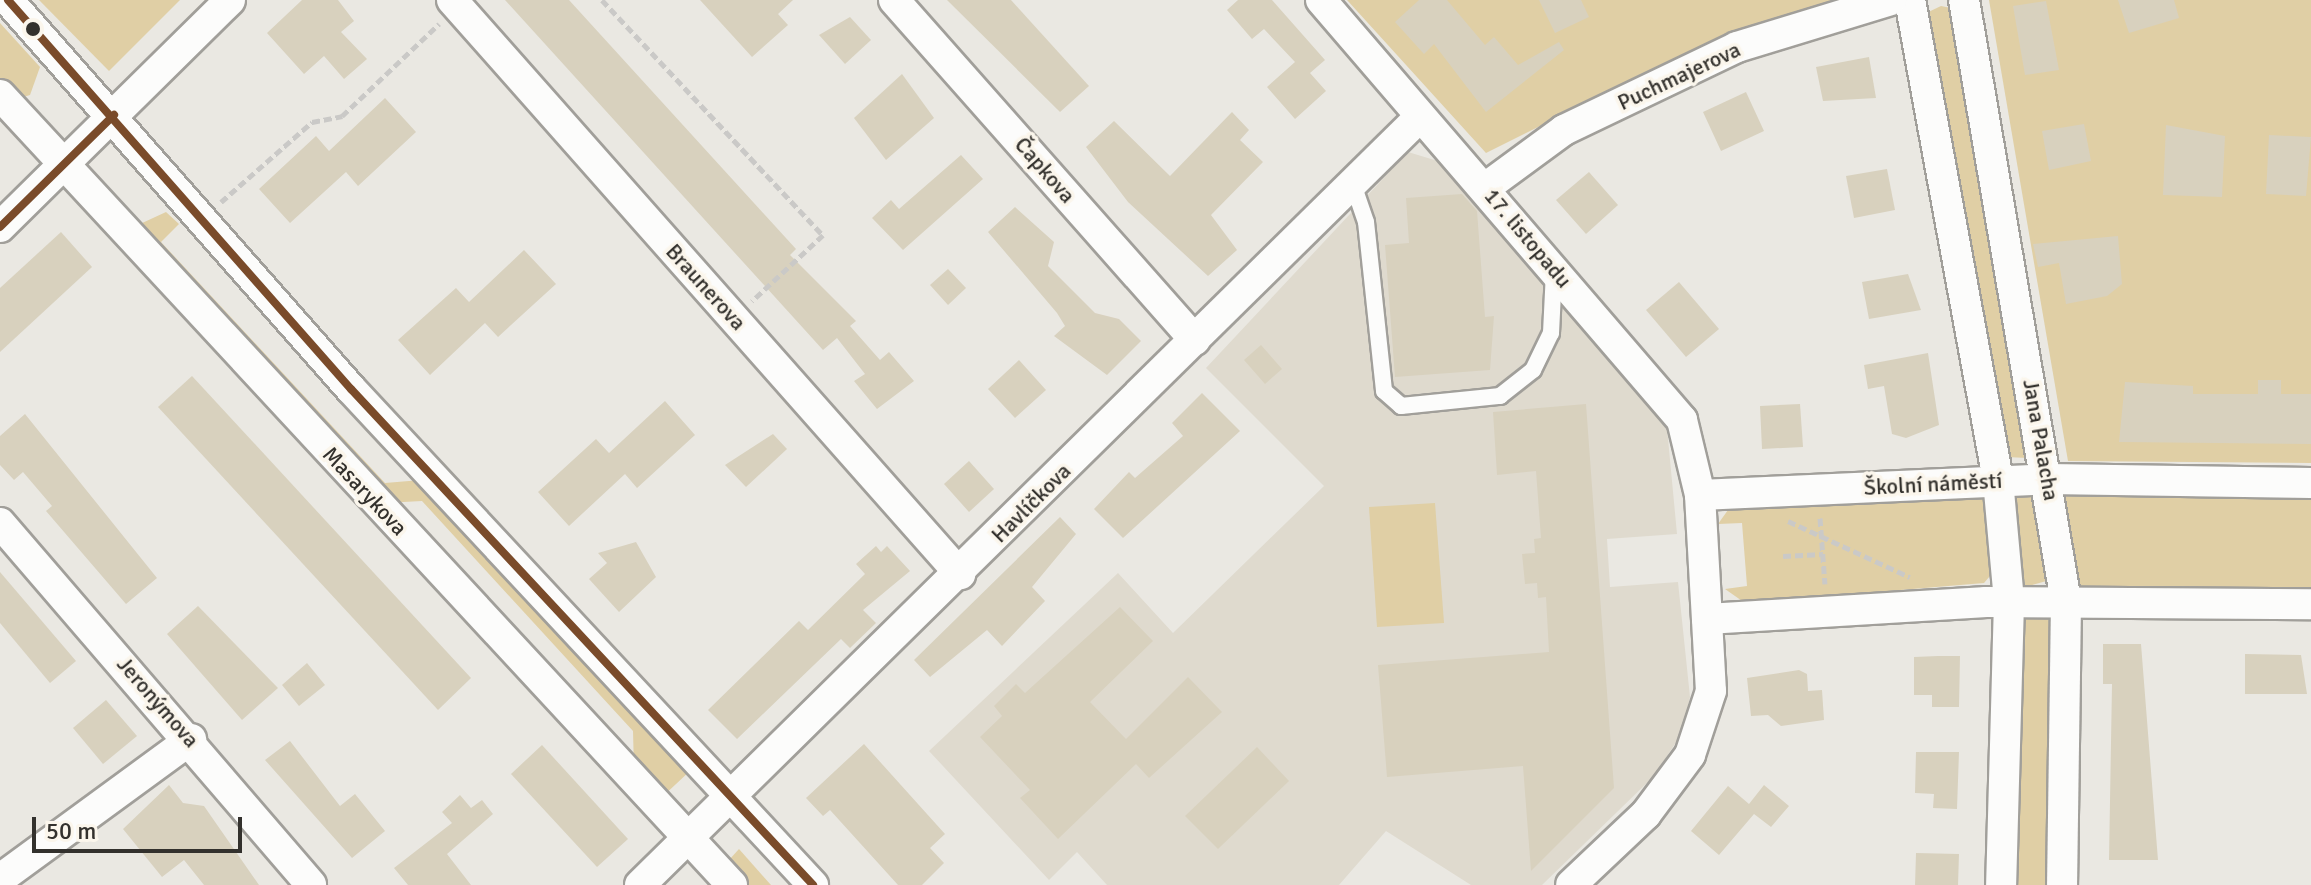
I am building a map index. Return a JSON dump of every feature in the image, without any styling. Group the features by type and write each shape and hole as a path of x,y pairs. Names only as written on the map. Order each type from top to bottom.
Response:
{"street":[{"path":"8,0 203,218 813,885"},
{"path":"0,227 230,0"},
{"name":"Čapkova","path":"894,0 1195,340"},
{"name":"17. listopadu","path":"1321,0 1682,420 1700,495 1707,619"},
{"name":"Puchmajerova","path":"1485,188 1564,130 1737,47 1891,0"},
{"path":"1910,0 1998,480 2009,602 2001,885"},
{"name":"Jana Palacha","path":"1964,0 2049,479 2066,602 2062,885"},
{"name":"Braunerova","path":"455,3 960,574"},
{"name":"Masarykova","path":"0,95 732,885"},
{"name":"Havlíčkova","path":"640,885 734,800 1420,117"},
{"name":"Školní náměstí","path":"1700,495 1998,480 2311,483"},
{"name":"Jeronýmova","path":"0,523 191,739 311,885"},
{"path":"1571,885 1646,814 1690,755 1711,691 1707,619 2009,602 2311,604"},
{"path":"0,879 191,739"}],"lane":[{"path":"1353,184 1366,222 1384,391 1401,406 1500,396 1533,370 1551,333 1554,269"}],"path":[{"path":"602,0 823,235 734,318"},
{"path":"203,218 312,122 342,116 455,3"},
{"path":"1818,489 1827,612"},
{"path":"1782,518 1916,580"},
{"path":"1783,556 1823,554"}],"shaded area":[{"path":"39,0 180,0 109,71"},
{"path":"1347,0 1844,0 1709,42 1486,153"},
{"path":"1989,0 2311,0 2311,463 2068,461"},
{"path":"1941,6 1951,8 2028,458 2006,457 1920,16"},
{"path":"0,23 40,67 30,95 20,98 0,85"},
{"path":"1408,152 1441,162 1667,428 1677,534 1607,539 1610,587 1678,582 1690,697 1682,733 1654,776 1542,885 1471,885 1386,831 1339,885 1107,885 1077,852 1049,880 929,751 1118,573 1173,633 1324,486 1206,368"},
{"path":"166,212 179,224 161,242 385,483 421,480 691,770 660,799 634,769 633,731 422,501 385,503 140,224"},
{"path":"2036,491 2050,580 2025,587 2013,498"},
{"path":"2062,494 2311,497 2311,594 2076,592"},
{"path":"1987,497 1995,570 1984,583 1745,603 1725,589 1747,586 1742,523 1718,524 1733,503"},
{"path":"1435,503 1444,623 1377,627 1369,507"},
{"path":"2019,613 2052,613 2049,885 2009,885"},
{"path":"739,849 771,885 745,885 729,860"}],"building":[{"path":"302,0 338,0 354,21 341,32 367,59 344,79 324,56 304,74 267,33"},
{"path":"505,0 569,0 796,249 790,255 856,321 850,326 880,360 889,352 914,381 877,409 854,381 865,374 837,338 823,350"},
{"path":"700,0 793,0 778,14 788,25 752,57"},
{"path":"947,0 1011,0 1089,86 1060,112"},
{"path":"1238,0 1272,0 1325,60 1310,73 1326,91 1295,119 1267,87 1295,62 1264,29 1252,39 1227,10"},
{"path":"1419,0 1447,0 1485,45 1494,37 1518,65 1559,42 1564,50 1486,112 1434,44 1424,54 1395,22"},
{"path":"1539,0 1581,0 1589,17 1555,33"},
{"path":"2118,0 2174,0 2179,18 2129,33"},
{"path":"2046,1 2059,70 2025,75 2013,6"},
{"path":"850,17 871,40 845,64 819,35"},
{"path":"1869,57 1876,98 1823,101 1816,67"},
{"path":"902,74 934,118 886,160 854,118"},
{"path":"1746,92 1764,131 1721,151 1703,112"},
{"path":"385,98 416,132 358,186 346,172 290,223 259,189 316,136 329,151"},
{"path":"1232,112 1249,130 1240,140 1263,162 1211,215 1237,250 1208,276 1128,202 1086,147 1114,121 1170,176"},
{"path":"2084,124 2091,161 2049,170 2042,131"},
{"path":"2166,125 2225,136 2222,197 2163,195"},
{"path":"2269,135 2311,137 2306,196 2266,194"},
{"path":"961,155 983,179 903,250 872,218 891,200 899,209"},
{"path":"1887,169 1895,210 1854,218 1846,176"},
{"path":"1589,172 1618,205 1586,234 1556,200"},
{"path":"1462,194 1477,211 1485,317 1494,316 1490,370 1395,377 1385,245 1409,243 1406,198"},
{"path":"1015,207 1054,242 1048,266 1095,313 1119,319 1141,341 1107,375 1054,336 1065,326 1057,313 988,232"},
{"path":"61,232 92,267 0,352 0,288"},
{"path":"2118,236 2122,284 2107,296 2066,304 2059,263 2038,267 2033,244"},
{"path":"524,250 556,284 498,337 485,323 430,375 398,340 456,288 469,302"},
{"path":"948,269 966,288 948,305 930,285"},
{"path":"1908,274 1921,310 1869,319 1862,282"},
{"path":"1679,282 1719,329 1686,357 1646,310"},
{"path":"1261,345 1282,369 1265,384 1244,360"},
{"path":"1928,353 1939,425 1906,438 1892,434 1884,386 1868,389 1864,365"},
{"path":"1019,360 1046,390 1015,418 988,389"},
{"path":"192,376 471,678 438,710 158,407"},
{"path":"2258,380 2281,380 2281,394 2311,394 2311,444 2119,442 2125,382 2193,386 2193,394 2258,394"},
{"path":"1202,393 1240,431 1123,538 1094,509 1129,472 1135,478 1183,436 1172,423"},
{"path":"665,401 695,435 637,488 625,474 569,526 538,492 596,439 609,453"},
{"path":"1586,404 1614,788 1531,871 1523,766 1387,777 1378,665 1549,652 1546,597 1538,598 1537,583 1525,584 1522,554 1535,553 1534,539 1541,538 1536,471 1497,475 1493,412"},
{"path":"1800,404 1803,447 1762,449 1760,406"},
{"path":"25,414 157,578 126,604 46,511 52,506 23,472 14,480 0,465 0,436"},
{"path":"773,434 787,449 746,487 725,465"},
{"path":"969,461 994,489 969,512 944,484"},
{"path":"1060,517 1076,534 1032,587 1045,601 1002,646 987,630 930,677 914,660"},
{"path":"636,542 656,577 619,612 589,579 607,563 598,553"},
{"path":"876,546 881,552 887,546 910,571 863,610 876,623 850,648 841,639 737,739 708,710 799,621 808,630 865,574 856,564"},
{"path":"0,572 76,661 50,683 0,623"},
{"path":"198,606 278,688 242,720 167,634"},
{"path":"1120,607 1153,641 1090,702 1126,739 1188,677 1222,712 1149,778 1136,764 1058,839 1020,798 1030,790 980,737 1002,716 994,706 1016,684 1025,693"},
{"path":"2103,644 2141,644 2158,860 2109,860 2112,684 2103,684"},
{"path":"2245,654 2301,655 2307,694 2245,694"},
{"path":"1960,656 1959,707 1932,707 1932,695 1914,695 1914,657"},
{"path":"307,663 325,685 299,706 282,685"},
{"path":"1799,670 1807,674 1808,691 1822,690 1824,720 1781,726 1768,715 1751,716 1747,678"},
{"path":"106,700 137,736 103,764 73,728"},
{"path":"290,741 340,806 355,794 385,831 352,858 265,760"},
{"path":"864,744 945,834 930,848 944,863 922,885 898,885 830,810 823,816 806,798"},
{"path":"542,745 628,839 597,867 511,774"},
{"path":"1257,747 1289,781 1218,849 1185,816"},
{"path":"1916,752 1959,752 1957,809 1933,808 1934,794 1915,793"},
{"path":"169,785 183,803 204,806 259,885 204,885 184,860 162,877 123,829"},
{"path":"1764,785 1789,806 1771,827 1754,814 1719,855 1691,831 1728,786 1749,804"},
{"path":"460,795 471,808 482,800 493,814 447,854 471,885 408,885 394,868 452,823 442,812"},
{"path":"1916,853 1959,854 1958,885 1915,885"}],"transit line":[{"path":"8,0 351,389 813,885"},
{"path":"0,227 114,115"}]}
